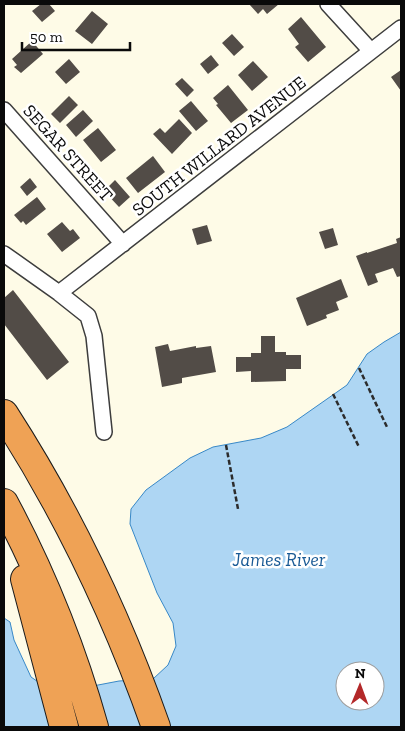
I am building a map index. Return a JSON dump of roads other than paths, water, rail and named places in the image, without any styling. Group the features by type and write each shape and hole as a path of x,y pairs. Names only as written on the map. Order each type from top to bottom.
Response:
{"highway":[{"path":"4,414 65,516 98,582 123,639 156,727"},
{"path":"4,502 48,594 60,662 64,727"},
{"path":"4,518 32,603 94,727"}],"street":[{"path":"328,4 371,52"},
{"name":"SOUTH WILLARD AVENUE","path":"59,293 401,28"},
{"name":"SEGAR STREET","path":"4,110 123,244"},
{"path":"4,254 88,316 94,336 104,432"}],"water":[{"name":"James River","path":"401,332 401,727 4,727 4,618 10,622 14,640 31,677 50,690 72,690 119,681 153,679 168,665 176,646 173,623 157,593 130,524 131,509 146,490 190,458 213,447 261,438 287,427 347,385 367,354"}]}
